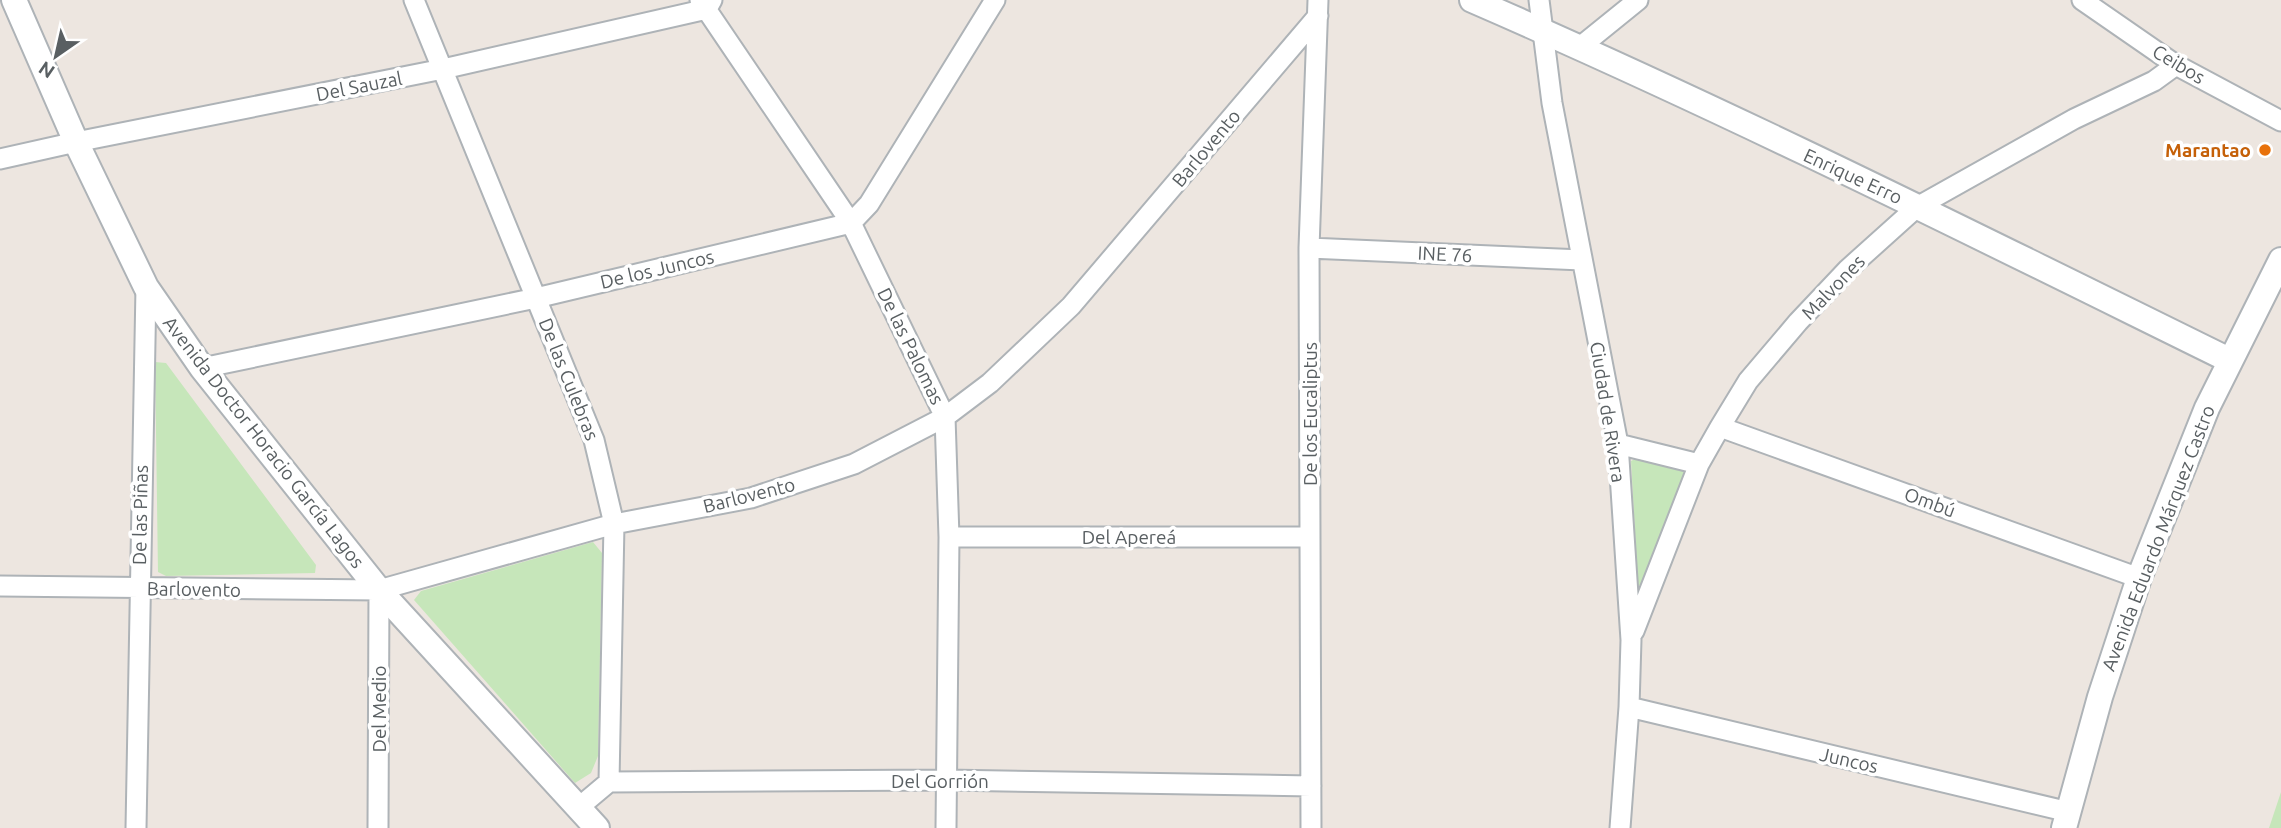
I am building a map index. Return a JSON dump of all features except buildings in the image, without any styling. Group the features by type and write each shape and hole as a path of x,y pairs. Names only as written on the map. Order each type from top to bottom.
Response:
{"street":[{"name":"Avenida Doctor Horacio García Lagos","path":"14,0 76,142 146,287 202,368 379,590 597,828"},
{"name":"De las Culebras","path":"414,0 594,440 614,524 609,782"},
{"path":"852,223 869,204 995,0"},
{"name":"Enrique Erro","path":"1472,0 1580,47 1917,207 2229,360"},
{"name":"Ciudad de Rivera","path":"1539,0 1552,103 1618,444 1631,639 1620,828"},
{"path":"1580,47 1638,0"},
{"name":"Ceibos","path":"2081,0 2176,65 2281,121"},
{"name":"Del Sauzal","path":"0,159 443,69 706,3"},
{"name":"De las Palomas","path":"706,3 852,223 945,417 949,537 946,828"},
{"name":"De los Eucaliptus","path":"1311,828 1309,248 1318,8"},
{"name":"Barlovento","path":"0,586 379,590 614,524 751,498 854,464 945,417 990,383 1072,306 1318,8"},
{"name":"Malvones","path":"1631,639 1699,464 1720,427 1748,381 1848,269 1917,207 2074,119 2154,81 2176,65"},
{"name":"De los Juncos","path":"202,368 536,298 852,223"},
{"name":"INE 76","path":"1309,248 1582,261"},
{"name":"Avenida Eduardo Márquez Castro","path":"2066,820 2100,697 2139,578 2183,465 2229,360 2281,260"},
{"name":"De las Piñas","path":"136,828 146,287"},
{"name":"Ombú","path":"1720,427 2139,578"},
{"path":"1618,444 1699,464"},
{"name":"Del Apereá","path":"949,537 1310,537"},
{"name":"Del Medio","path":"378,828 379,590"},
{"name":"Juncos","path":"1629,707 2066,820"},
{"name":"Del Gorrión","path":"609,782 946,780 1311,786"},
{"path":"578,808 609,782"}],"green space":[{"path":"155,362 166,363 316,565 315,573 166,576 158,572"},
{"path":"1639,457 1685,471 1643,585 1638,586 1631,461"},
{"path":"593,542 602,553 598,756 591,773 575,783 414,600 421,591"},
{"path":"2281,792 2281,828 2269,828"}],"place":[{"name":"Marantao","path":"2265,150"}]}
